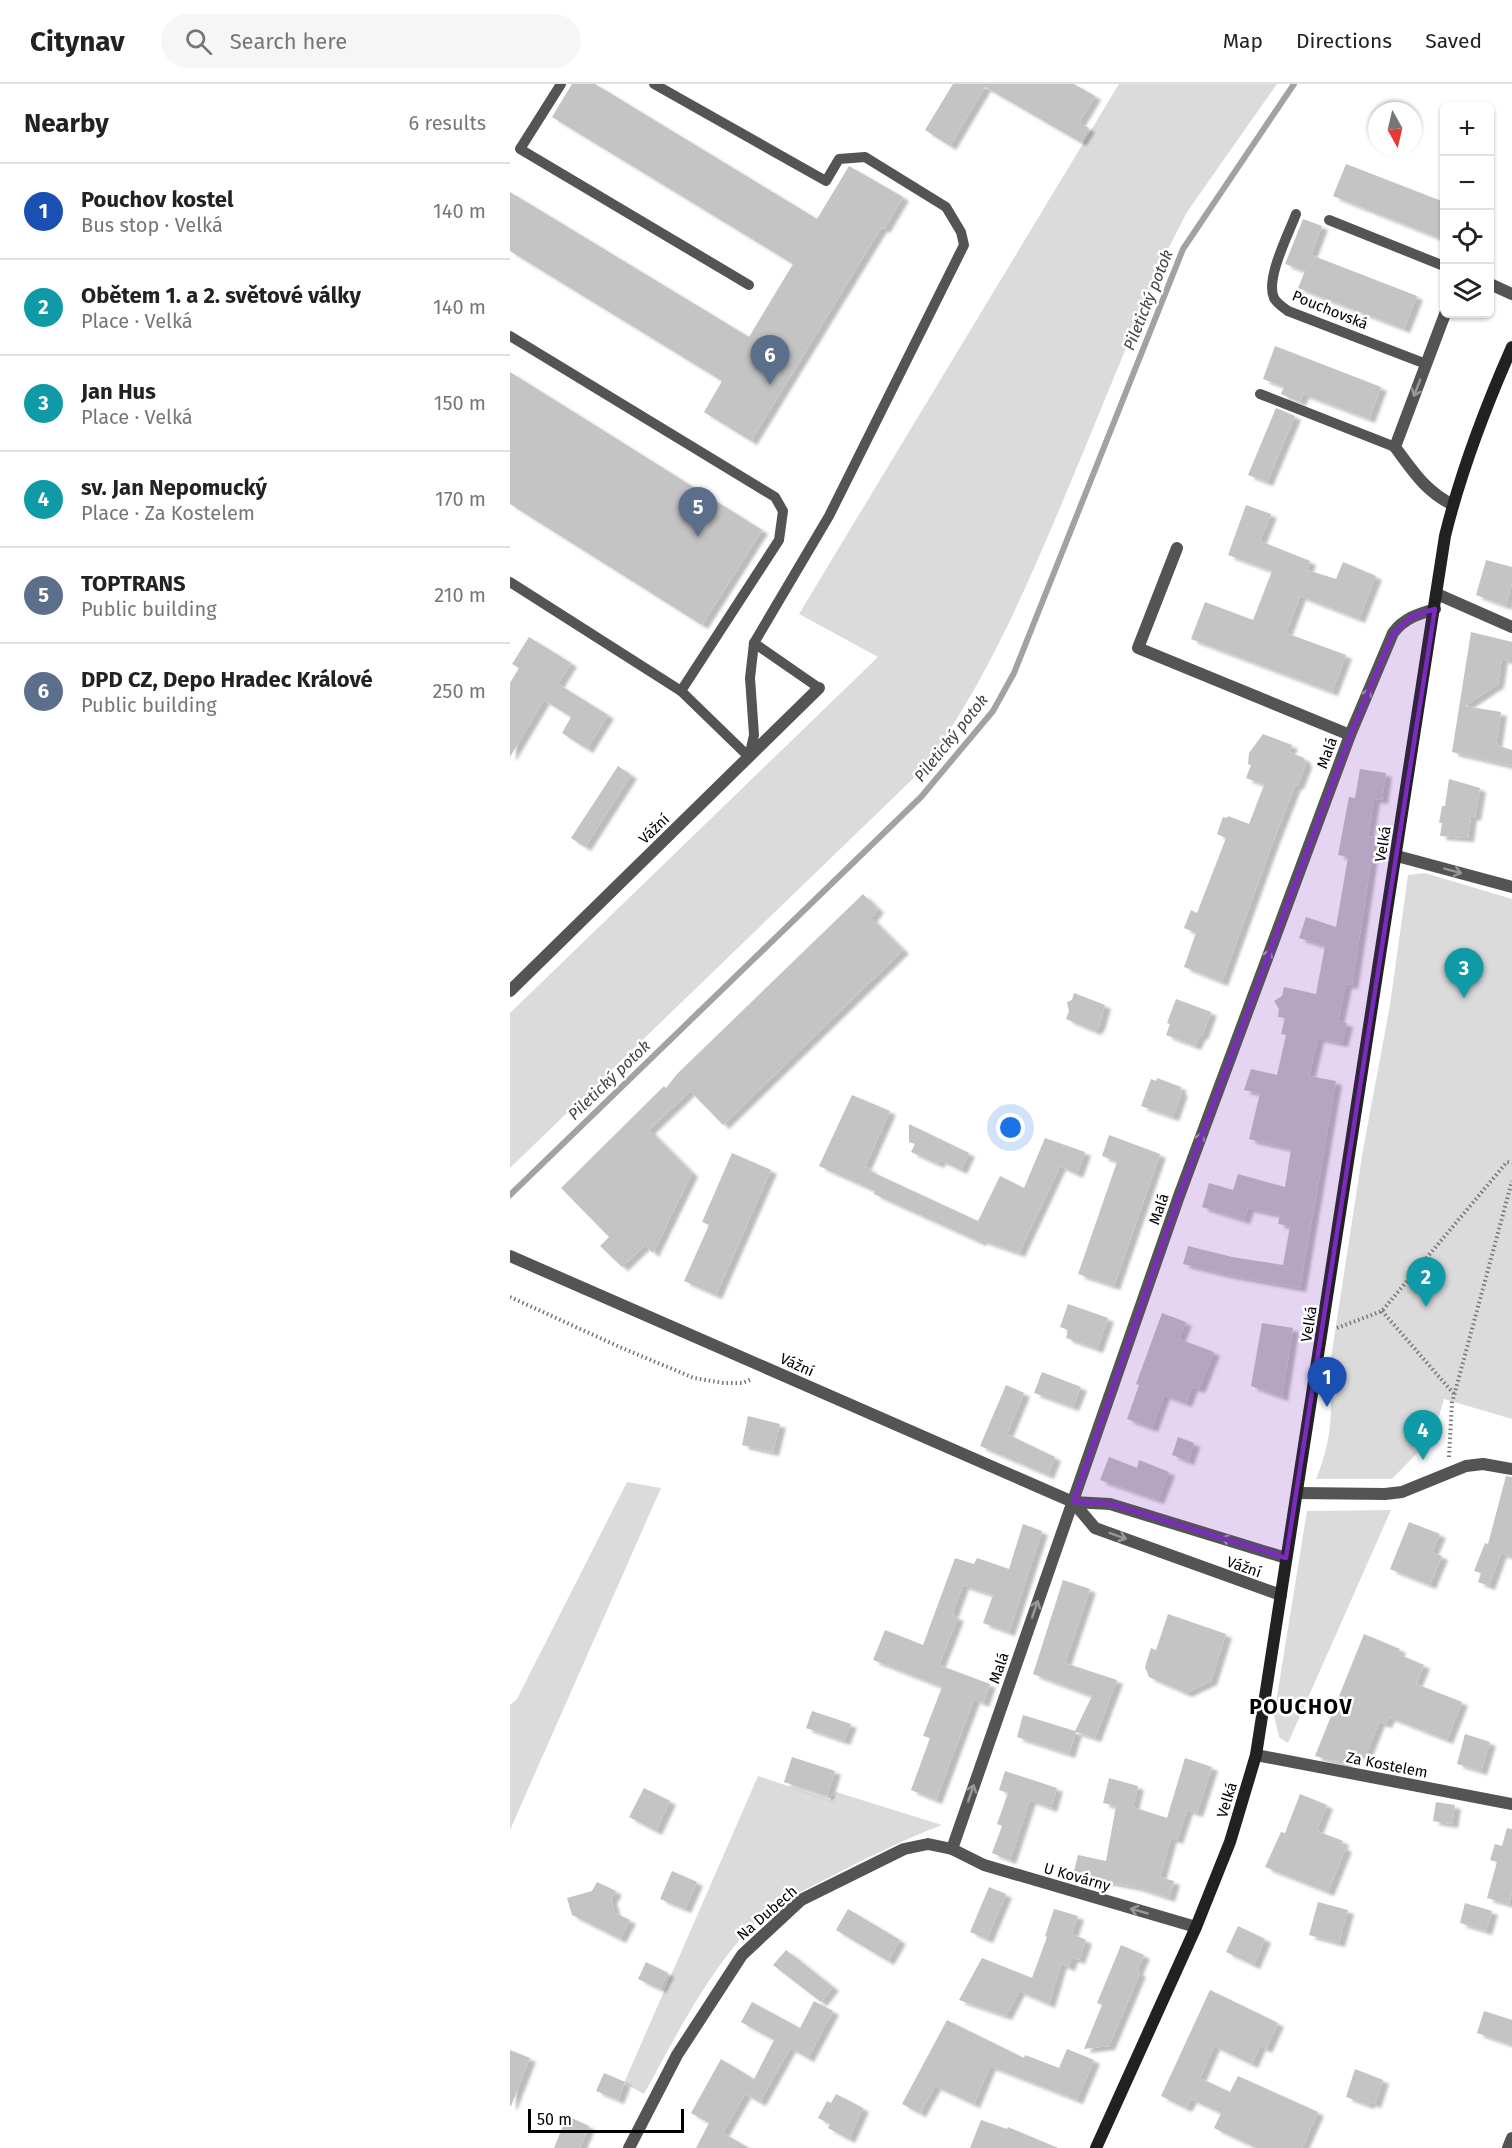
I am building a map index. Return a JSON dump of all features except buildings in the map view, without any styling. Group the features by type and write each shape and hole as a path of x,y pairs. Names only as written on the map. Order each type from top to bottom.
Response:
{"street":[{"path":"1494,286 1512,294"},
{"path":"1443,318 1395,447 1424,486 1438,498 1453,506"},
{"path":"1512,347 1492,391 1453,506 1445,536 1437,594 1512,627"},
{"path":"1177,548 1138,648 1350,735"},
{"name":"Velká","path":"1096,2148 1196,1927 1230,1842 1256,1755 1437,594"},
{"name":"Malá","path":"952,1849 1179,1196 1350,735 1393,633 1399,624 1412,616 1435,609"},
{"name":"Vážní","path":"510,991 819,688"},
{"path":"1397,856 1512,887"},
{"name":"Vážní","path":"510,1256 1073,1502 1110,1504 1286,1558"},
{"path":"1298,1492 1385,1494 1402,1492 1466,1466 1483,1464 1512,1468"},
{"name":"Vážní","path":"1073,1502 1095,1528 1281,1595"},
{"name":"Za Kostelem","path":"1256,1755 1512,1804"},
{"name":"Na Dubech","path":"629,2147 677,2055 742,1954 801,1900 904,1849 928,1844 952,1849"},
{"name":"U Kovárny","path":"952,1849 984,1865 1196,1927"},
{"path":"1508,2148 1512,2138"}],"lane":[{"path":"561,84 520,149 749,285"},
{"path":"654,84 826,181 839,159 865,157 946,207 956,220 964,245 829,516 754,643 750,678 754,735 749,757"},
{"name":"Pouchovská","path":"1296,214 1271,287 1274,298 1280,305 1426,364"},
{"path":"1329,220 1440,264"},
{"path":"510,336 775,497 783,510 779,540 681,691"},
{"path":"1260,394 1395,447"},
{"path":"510,582 681,691 749,757"},
{"path":"754,643 819,688"}],"path":[{"path":"1323,1334 1382,1311 1507,1162 1512,1163"},
{"path":"1448,1472 1452,1402 1512,1181"},
{"path":"510,1297 694,1378 724,1383 742,1383 773,1371"},
{"path":"1382,1311 1454,1395"}],"highlighted area":[{"path":"1435,609 1286,1558 1110,1504 1073,1502 1179,1196 1350,735 1393,633 1412,616"}],"shaded area":[{"path":"1119,84 1277,84 1187,212 1163,259 1043,548 1013,615 980,679 962,711 921,771 510,1168 510,1013 878,657 799,614"},
{"path":"1425,873 1512,899 1512,1419 1444,1399 1433,1437 1392,1479 1316,1479 1330,1426 1329,1371 1363,1150 1390,1005 1408,875"},
{"path":"627,1482 661,1488 510,1830 510,1705 517,1699"},
{"path":"1391,1510 1288,1743 1279,1737 1274,1715 1307,1511"},
{"path":"758,1776 830,1800 836,1792 942,1825 884,1850 807,1888 760,1918 736,1944 707,1984 644,2094 624,2083"}],"waterway":[{"name":"Piletický potok","path":"510,1195 921,797 993,711 1014,673 1183,249 1294,84"}],"place":[{"name":"DPD CZ, Depo Hradec Králové","path":"770,385"},
{"name":"TOPTRANS","path":"698,537"},
{"name":"Jan Hus","path":"1464,998"},
{"name":"Obětem 1. a 2. světové války","path":"1426,1307"},
{"name":"Pouchov kostel","path":"1327,1407"},
{"name":"sv. Jan Nepomucký","path":"1423,1460"}],"district":[{"name":"POUCHOV","path":"1301,1707"}]}
